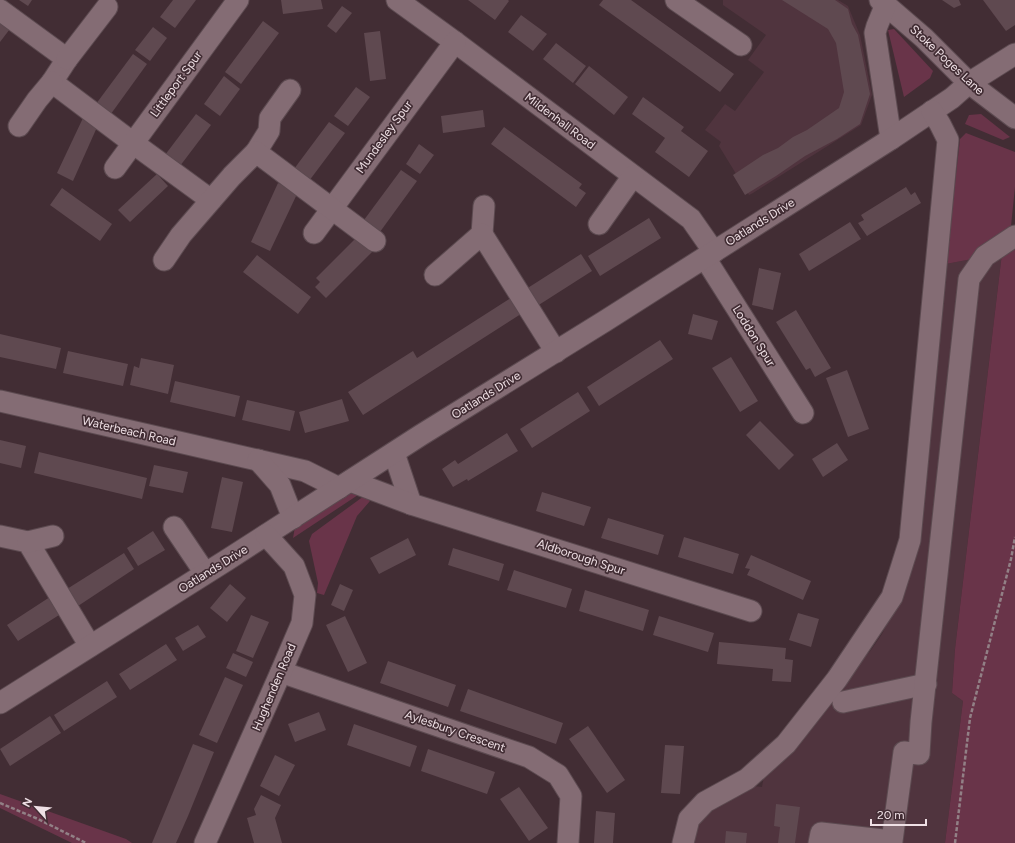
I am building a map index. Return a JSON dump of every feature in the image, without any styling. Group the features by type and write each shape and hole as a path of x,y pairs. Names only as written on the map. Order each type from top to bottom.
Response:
{"street":[{"name":"Littleport Spur","path":"115,168 238,0"},
{"name":"Mildenhall Road","path":"397,0 691,220 709,255"},
{"path":"679,1 741,45"},
{"path":"883,2 875,33 891,139"},
{"name":"Stoke Poges Lane","path":"883,2 924,38 970,83 1015,118"},
{"path":"19,126 37,100 52,82 67,59 107,7"},
{"path":"0,10 67,59"},
{"name":"Mundesley Spur","path":"314,233 454,42"},
{"name":"Oatlands Drive","path":"0,703 891,139 952,98 970,83 1015,54"},
{"path":"52,82 211,200"},
{"path":"164,260 181,235 232,176 256,152 269,131 270,118 290,90"},
{"path":"683,843 689,820 705,802 747,779 786,744 837,679 892,597 910,540 948,140 932,111"},
{"path":"256,152 375,241"},
{"path":"599,224 633,176"},
{"path":"484,206 482,234 556,352"},
{"path":"435,275 482,234"},
{"path":"819,843 821,833 892,841 904,752 919,754 921,722 969,279 985,256 1015,236"},
{"name":"Loddon Spur","path":"709,255 803,413"},
{"name":"Waterbeach Road","path":"0,401 305,471 345,484"},
{"path":"394,453 411,504"},
{"path":"258,460 280,485 293,518"},
{"name":"Aldborough Spur","path":"345,484 750,611"},
{"path":"174,527 206,573"},
{"name":"Hughenden Road","path":"205,843 302,623 305,595 294,566 266,535"},
{"path":"0,536 28,542 53,536"},
{"path":"28,542 90,646"},
{"name":"Aylesbury Crescent","path":"281,672 529,756 558,775 571,796 568,843"},
{"path":"843,702 926,684"}],"path":[{"path":"955,843 970,718 1015,537"},
{"path":"0,803 38,819 86,843"}],"shaded area":[{"path":"723,0 838,0 848,6 860,35 872,95 861,125 749,195 719,146 721,142 705,130 725,104 735,111 764,72 748,60 766,35 723,5"},
{"path":"894,29 933,71 930,78 904,97 888,30"},
{"path":"981,114 1010,137 1003,140 965,124 969,115"},
{"path":"966,133 1015,152 1015,187 1011,226 984,245 972,259 946,264 960,139"},
{"path":"1015,246 1015,843 945,843 963,701 952,693 955,649 1002,253"},
{"path":"1002,253 955,649 952,693 963,701 945,843 690,843 697,822 705,812 745,785 762,787 764,776 871,650 882,634 897,603 946,264"},
{"path":"346,490 361,493 293,538 295,527"},
{"path":"364,496 370,501 357,516 324,595 317,593 318,583 309,541 312,534"},
{"path":"0,794 126,839 132,843 72,843 0,808"}],"building":[{"path":"19,0 32,0 28,6"},
{"path":"173,0 196,0 175,28 160,17"},
{"path":"281,0 321,0 323,9 283,14"},
{"path":"468,0 508,0 509,1 495,20"},
{"path":"603,0 631,0 734,74 720,92 599,5"},
{"path":"782,0 835,0 848,9 852,24 858,35 870,94 860,124 837,139 805,156 745,195 733,175 763,155 778,148 793,137 807,130 839,108 844,92 836,43 828,29"},
{"path":"942,0 959,0 961,5 954,8"},
{"path":"983,0 1015,0 1015,25 1006,31"},
{"path":"342,6 352,13 336,33 327,26"},
{"path":"0,9 16,21 0,42"},
{"path":"521,15 547,34 533,51 508,32"},
{"path":"263,21 279,33 241,84 225,72"},
{"path":"153,27 167,38 150,61 135,50"},
{"path":"380,31 386,79 370,81 364,33"},
{"path":"556,43 586,66 573,83 543,59"},
{"path":"133,54 147,64 108,118 93,108"},
{"path":"589,66 628,97 614,115 575,84"},
{"path":"224,76 240,89 220,116 204,104"},
{"path":"356,87 370,97 348,126 334,116"},
{"path":"643,97 684,127 681,131 708,151 689,177 655,152 665,138 632,114"},
{"path":"483,110 485,127 443,133 441,116"},
{"path":"196,114 211,125 180,166 165,155"},
{"path":"83,118 98,125 73,181 57,173"},
{"path":"329,122 345,133 309,181 294,169"},
{"path":"504,127 582,184 579,188 586,193 576,207 491,144"},
{"path":"419,144 434,155 420,174 406,164"},
{"path":"401,170 417,181 377,236 361,224"},
{"path":"157,174 168,186 130,222 118,210"},
{"path":"278,183 298,192 270,251 251,242"},
{"path":"906,187 911,195 915,192 921,203 867,236 858,223 864,220 861,215"},
{"path":"62,188 112,224 100,241 50,205"},
{"path":"649,218 661,238 600,276 588,256"},
{"path":"850,222 861,239 809,271 799,254"},
{"path":"358,236 373,251 326,298 315,287 320,282 316,278"},
{"path":"581,254 592,271 534,308 523,291"},
{"path":"257,255 311,297 298,314 243,272"},
{"path":"759,268 781,273 773,310 752,305"},
{"path":"514,296 524,312 363,415 348,392 413,351 417,358"},
{"path":"796,310 831,368 815,377 810,368 806,370 776,322"},
{"path":"693,314 718,321 712,340 688,334"},
{"path":"0,334 61,348 56,369 0,357"},
{"path":"660,340 673,359 599,406 587,387"},
{"path":"68,351 128,364 123,386 63,373"},
{"path":"731,357 758,401 740,412 712,368"},
{"path":"141,358 174,365 168,394 130,385 134,366 139,368"},
{"path":"847,370 869,429 848,437 826,378"},
{"path":"175,381 240,396 235,417 170,402"},
{"path":"578,392 590,411 532,448 520,429"},
{"path":"342,399 349,421 305,433 299,412"},
{"path":"247,400 295,411 290,431 242,420"},
{"path":"760,421 794,455 779,470 746,435"},
{"path":"507,433 518,451 468,481 467,479 453,487 442,469 455,460 458,464"},
{"path":"0,440 26,446 21,468 0,463"},
{"path":"837,443 848,460 823,477 812,459"},
{"path":"39,452 147,478 142,499 34,473"},
{"path":"154,465 188,472 183,493 149,486"},
{"path":"222,477 243,482 232,532 211,528"},
{"path":"542,492 591,507 584,526 536,511"},
{"path":"608,518 664,535 658,555 601,538"},
{"path":"153,531 165,550 138,566 127,548"},
{"path":"684,537 739,554 733,574 678,557"},
{"path":"408,538 416,555 379,574 370,558"},
{"path":"453,548 504,564 499,581 448,565"},
{"path":"124,553 134,569 78,606 67,589"},
{"path":"751,555 811,581 803,600 747,575 750,569 745,568"},
{"path":"514,570 572,589 566,608 507,590"},
{"path":"230,584 246,598 227,622 210,608"},
{"path":"340,584 353,590 344,611 331,605"},
{"path":"585,590 649,610 643,631 579,611"},
{"path":"56,593 67,610 18,641 7,625"},
{"path":"798,613 819,619 811,647 789,640"},
{"path":"251,615 269,622 253,658 236,651"},
{"path":"345,616 367,663 348,672 326,625"},
{"path":"659,616 714,633 708,652 653,635"},
{"path":"198,625 206,637 183,651 175,638"},
{"path":"719,642 786,648 785,659 793,660 791,682 772,681 773,669 717,664"},
{"path":"166,644 177,660 130,690 119,674"},
{"path":"233,653 253,662 246,677 226,668"},
{"path":"388,661 456,685 448,707 380,683"},
{"path":"225,677 243,685 217,743 199,735"},
{"path":"107,681 117,697 64,731 54,715"},
{"path":"468,689 563,723 556,744 460,711"},
{"path":"319,712 326,730 295,742 288,724"},
{"path":"50,716 61,733 10,766 0,749"},
{"path":"354,724 417,746 410,767 347,745"},
{"path":"588,726 625,780 607,793 569,739"},
{"path":"193,744 214,752 188,816 176,843 152,843"},
{"path":"665,745 684,746 680,794 661,793"},
{"path":"428,749 495,772 487,794 421,771"},
{"path":"275,755 295,765 279,796 260,786"},
{"path":"519,787 548,828 529,841 500,799"},
{"path":"261,795 281,805 275,818 282,843 254,843 247,818 256,815 254,809"},
{"path":"776,804 800,807 795,843 778,843 780,827 774,826"},
{"path":"596,811 615,813 613,843 594,843"},
{"path":"726,831 747,833 746,843 725,843"}]}
